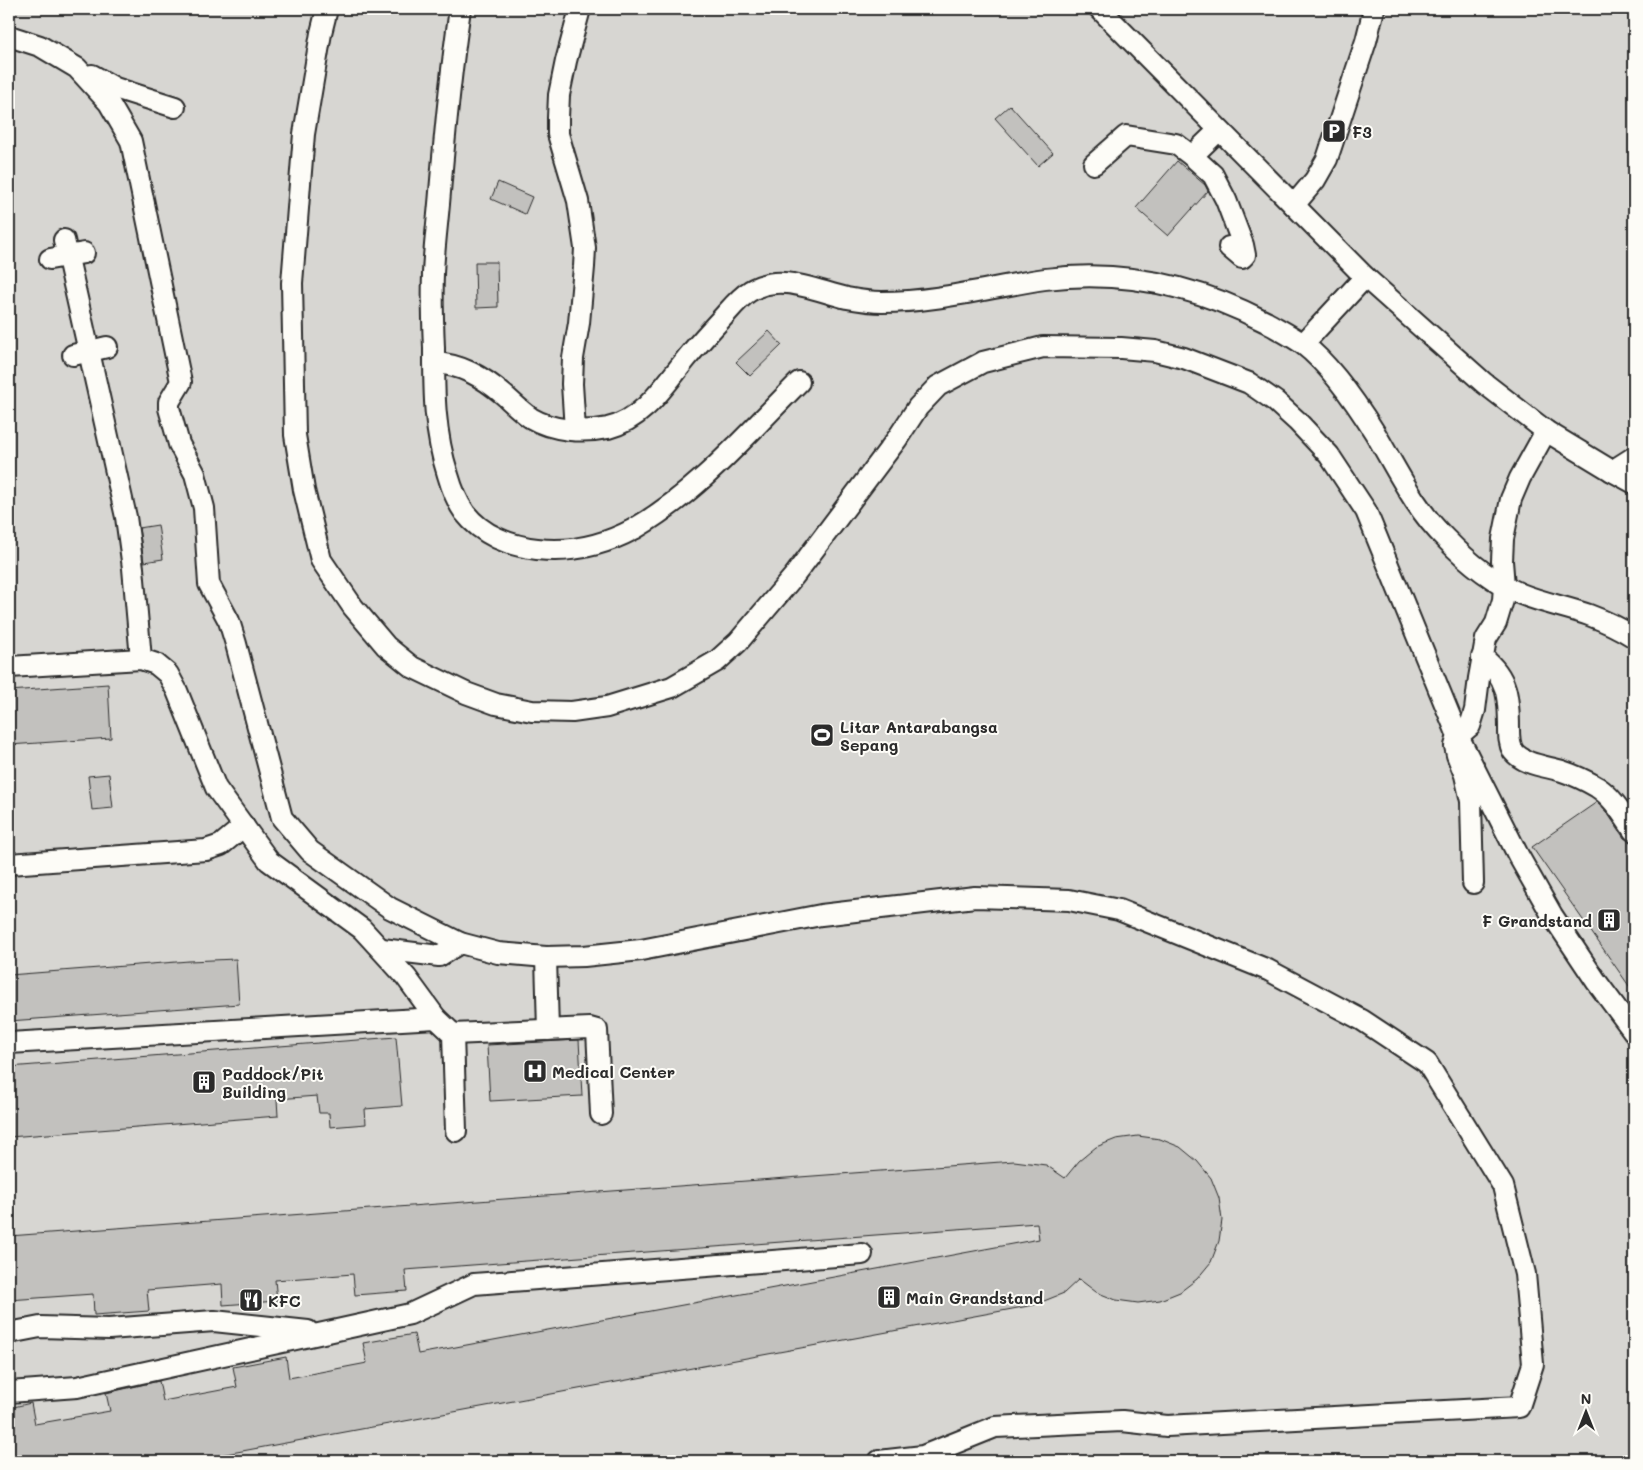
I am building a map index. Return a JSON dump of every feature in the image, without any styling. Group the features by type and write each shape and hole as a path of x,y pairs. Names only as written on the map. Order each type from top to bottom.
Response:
{"street":[{"path":"327,9 304,134 292,283 295,435 304,490 321,560 353,607 386,646 412,667 466,693 496,704 532,712 572,712 607,707 672,687 717,661 738,642 794,576 897,439 918,407 938,386 983,362 1043,347 1121,348 1155,351 1184,358 1249,383 1275,401 1329,455 1366,511 1458,736 1518,855 1552,915 1596,981 1634,1032"},
{"path":"460,9 450,77 433,274 434,408 442,458 453,492 464,512 478,527 497,539 520,548 550,551 598,545 616,538 636,528 706,476 798,382"},
{"path":"575,430 572,384 573,358 580,314 585,248 578,201 558,134 558,118 559,95 580,9"},
{"path":"1100,9 1365,277 1484,383 1546,431 1612,472 1634,483"},
{"path":"1294,205 1315,180 1327,159 1363,50 1374,9"},
{"path":"9,36 40,46 115,88 176,107"},
{"path":"77,68 109,103 131,141 181,382 169,402 169,408 179,444 195,474 204,508 209,584 229,621 282,818 310,851 390,908 460,943 498,953 546,957 584,956 641,950 820,916 975,897 1069,900 1119,910 1268,970 1362,1020 1427,1063 1503,1186 1525,1274 1533,1364 1519,1407 1167,1426 1122,1421 995,1427 923,1456 879,1461"},
{"path":"1192,156 1219,130"},
{"path":"1094,164 1126,136 1176,144 1213,175 1243,245 1245,255 1242,258 1229,247"},
{"path":"66,252 130,541 141,659"},
{"path":"434,363 448,364 461,368 482,378 533,419 562,429 605,429 632,418 647,406 688,356 740,298 763,285 776,283 803,286 848,298 881,302 946,297 1046,279 1110,277 1173,286 1236,306 1303,344 1321,361 1350,396 1416,504 1465,557 1504,586 1524,595 1587,614 1616,626 1634,637"},
{"path":"1303,344 1365,277"},
{"path":"1473,883 1471,801 1465,775 1455,746 1458,736 1470,726 1475,710 1486,639 1496,623 1503,600 1502,539 1512,499 1520,478 1546,431"},
{"path":"1612,472 1634,457"},
{"path":"1482,656 1501,677 1507,693 1509,740 1512,750 1521,759 1564,772 1598,788 1613,799 1634,831"},
{"path":"9,667 141,659 156,664 168,674 177,691 216,788 269,862 362,929 406,977 436,1018 454,1034 590,1028 597,1030 601,1114"},
{"path":"9,864 206,850 221,845 244,826"},
{"path":"382,949 439,956 460,943"},
{"path":"546,957 548,1030"},
{"path":"9,1043 436,1018"},
{"path":"454,1034 456,1131"},
{"path":"9,1392 77,1387 410,1314 474,1284 862,1254"},
{"path":"9,1332 40,1327 109,1329 214,1321 325,1333"}],"shaded area":[{"name":"Litar Antarabangsa Sepang","path":"9,9 1634,9 1634,1461 9,1461"}],"building":[{"path":"1010,105 1053,153 1038,166 995,118"},
{"path":"1177,161 1205,185 1208,191 1168,236 1136,208"},
{"path":"498,182 532,197 525,214 491,199"},
{"path":"475,262 497,262 498,307 476,308"},
{"path":"769,331 782,345 750,376 736,362"},
{"path":"158,525 163,559 144,562 139,528"},
{"path":"108,684 111,738 9,745 9,691"},
{"path":"109,774 113,808 92,810 88,776"},
{"name":"F Grandstand","path":"1597,802 1608,814 1624,838 1631,842 1634,847 1634,993 1532,847"},
{"path":"236,959 239,1004 9,1021 9,975"},
{"name":"Paddock/Pit Building","path":"396,1037 402,1106 365,1109 366,1124 330,1127 329,1113 319,1113 317,1096 277,1099 278,1116 9,1137 9,1067"},
{"name":"Medical Center","path":"579,1040 582,1096 490,1101 487,1045"},
{"name":"Main Grandstand","path":"1138,1136 1160,1139 1180,1147 1197,1161 1211,1178 1219,1198 1222,1220 1219,1241 1211,1262 1197,1279 1180,1292 1160,1300 1138,1303 1116,1300 1096,1292 1079,1279 1064,1293 1034,1305 188,1461 9,1461 9,1408 31,1403 35,1424 110,1411 106,1393 159,1381 163,1401 237,1387 233,1367 286,1357 289,1378 367,1363 363,1343 414,1334 418,1354 1039,1239 1037,1223 405,1270 407,1291 355,1295 353,1274 275,1280 277,1301 223,1305 222,1284 147,1290 149,1311 94,1315 93,1294 9,1300 9,1236 1014,1161 1046,1165 1065,1178 1079,1161 1096,1147 1116,1139"}],"place":[{"name":"F3","path":"1334,131"},
{"name":"Litar Antarabangsa Sepang","path":"822,735"},
{"name":"F Grandstand","path":"1609,920"},
{"name":"Medical Center","path":"535,1071"},
{"name":"Paddock/Pit Building","path":"204,1082"},
{"name":"Main Grandstand","path":"889,1297"},
{"name":"KFC","path":"251,1300"}]}
